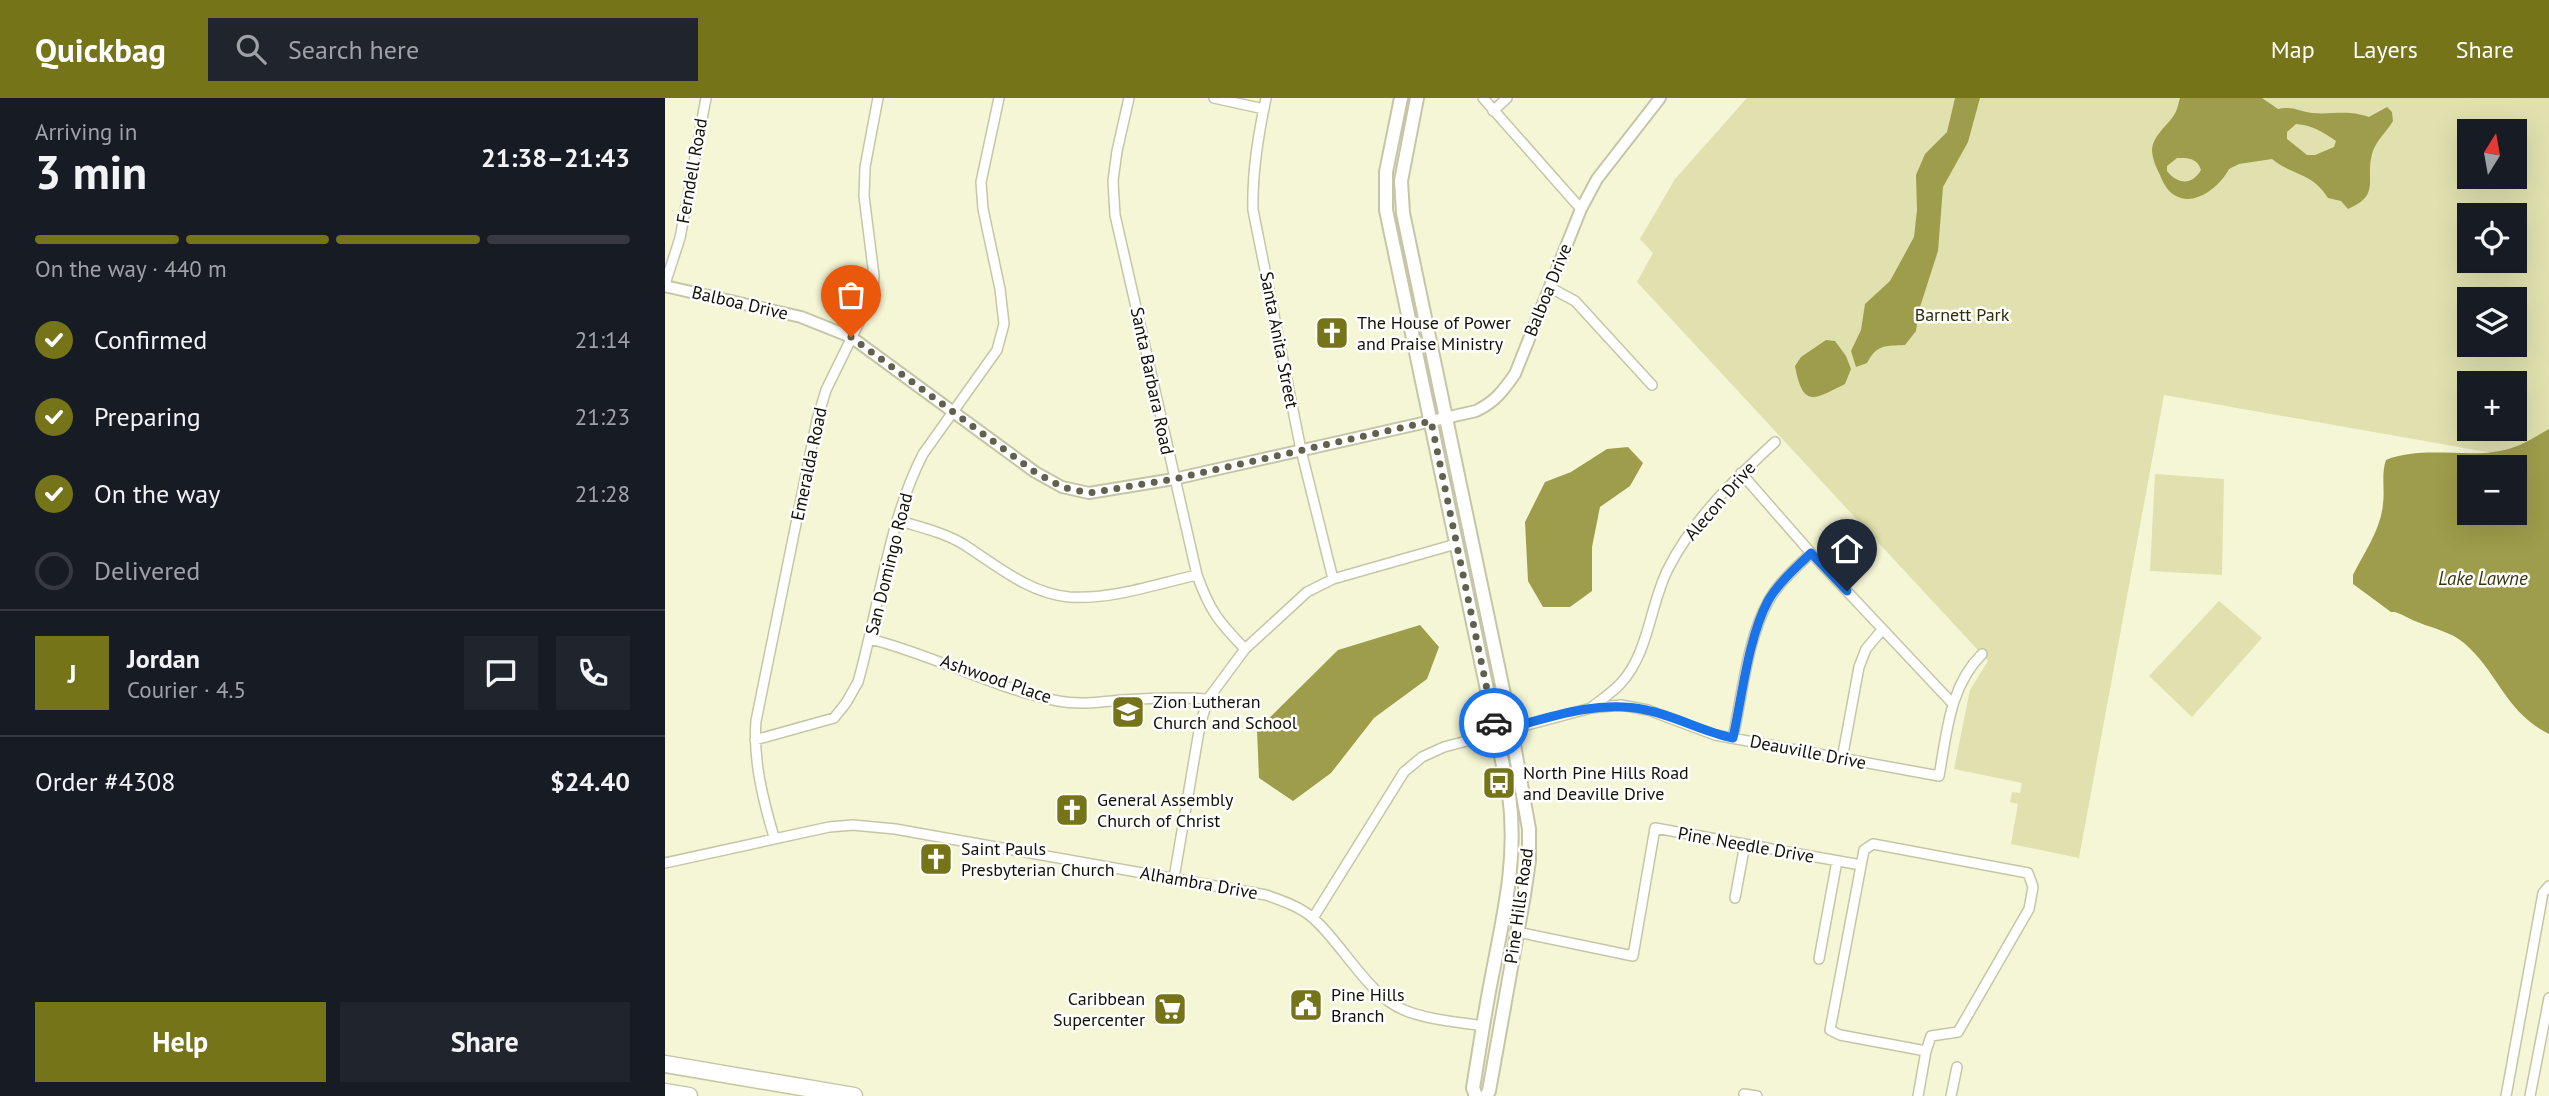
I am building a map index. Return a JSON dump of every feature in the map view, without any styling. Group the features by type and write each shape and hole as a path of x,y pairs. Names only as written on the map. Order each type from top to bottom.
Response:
{"highway":[{"path":"665,1064 785,1091 854,1096"},
{"path":"665,1092 688,1096"}],"main road":[{"name":"Pine Hills Road","path":"1401,98 1386,172 1386,211 1510,794 1513,824 1513,858 1473,1088 1476,1096"},
{"name":"Pine Hills Road","path":"1417,98 1401,181 1403,213 1511,728 1529,829 1529,861 1486,1096"},
{"path":"1483,1026 1489,1037 1487,1063 1491,1076"}],"street":[{"name":"Ferndell Road","path":"665,285 680,238 706,98"},
{"name":"Emeralda Road","path":"774,837 762,789 755,740 761,694 817,420 826,390 873,294 874,275 864,196 865,167 878,98"},
{"name":"San Domingo Road","path":"755,740 834,718 846,703 857,682 870,639 897,520 913,473 923,454 997,350 1004,324 1000,289 983,209 981,182 999,98"},
{"name":"Santa Barbara Road","path":"1129,98 1113,181 1115,215 1197,575 1207,603 1218,621 1245,649"},
{"path":"1214,98 1264,109"},
{"name":"Santa Anita Street","path":"1266,98 1252,181 1253,210 1301,450 1333,579"},
{"path":"1483,98 1581,209"},
{"path":"1493,111 1507,98"},
{"name":"Balboa Drive","path":"665,285 801,317 851,337 1035,472 1062,487 1089,493 1174,479 1476,411 1499,397 1515,374 1581,209 1597,179 1660,98"},
{"path":"1549,287 1575,301 1652,385"},
{"name":"Alecon Drive","path":"1591,708 1622,682 1636,661 1668,568 1705,513 1741,473 1775,442"},
{"path":"1741,473 1811,553 1952,704 1966,673 1982,654"},
{"path":"897,520 939,533 961,543 1019,581 1067,597 1100,596 1197,575"},
{"path":"1174,878 1200,725 1208,699 1245,649 1307,592 1333,579 1456,544"},
{"path":"1733,738 1761,617 1783,581 1811,553"},
{"path":"1842,759 1859,667 1866,649 1882,630"},
{"name":"Ashwood Place","path":"870,639 905,647 1031,695 1061,702 1083,703 1178,696 1208,699"},
{"name":"Deauville Drive","path":"1314,918 1404,772 1422,757 1444,747 1591,708 1621,705 1649,710 1715,735 1939,776 1952,704"},
{"name":"Alhambra Drive","path":"665,863 774,837 853,825 894,829 1266,895 1292,904 1314,918 1383,997 1398,1007 1419,1014 1483,1026"},
{"name":"Pine Needle Drive","path":"1517,932 1633,956 1655,828 1861,865"},
{"path":"1735,898 1745,844"},
{"path":"1917,1096 1931,1036 1958,1032 2029,909 2033,887 2028,873 1873,844 1864,850 1830,1030 1840,1035 1926,1051"},
{"path":"1819,958 1837,861"},
{"path":"2506,1096 2543,892 2549,886"},
{"path":"2530,1096 2549,998"},
{"path":"1951,1096 1957,1067"},
{"path":"1744,1094 1757,1096"}],"green space":[{"name":"Barnett Park","path":"1747,98 2549,98 2549,463 2527,459 2527,455 2504,455 2164,395 2079,858 2011,844 2018,804 2010,802 2012,792 2020,793 2022,783 1954,769 1970,690 1988,661 1637,282 1653,253 1640,239 1675,179"},
{"path":"2155,474 2224,479 2222,575 2150,571"},
{"path":"2219,601 2262,638 2192,717 2149,676"}],"water":[{"path":"1955,98 1980,98 1968,142 1943,187 1938,251 1919,310 1916,331 1905,345 1878,349 1867,363 1856,367 1851,351 1861,330 1865,304 1890,281 1914,237 1917,210 1916,175 1925,154 1947,132"},
{"path":"2180,98 2262,98 2278,109 2292,108 2312,113 2354,113 2369,117 2387,107 2392,112 2393,121 2372,154 2368,193 2358,204 2348,209 2341,201 2328,198 2309,179 2272,159 2239,164 2229,169 2220,182 2207,193 2184,199 2173,194 2164,184 2154,162 2152,149 2157,136 2175,113","holes":["2296,124 2312,127 2327,135 2336,141 2334,147 2315,155 2307,155 2287,139 2287,132","2177,158 2192,160 2201,170 2189,181 2175,179 2167,171 2167,166"]},
{"path":"1826,340 1835,341 1846,356 1851,369 1845,384 1825,394 1811,397 1802,389 1795,366 1801,357"},
{"name":"Lake Lawne","path":"2549,429 2549,734 2522,715 2476,654 2459,639 2391,612 2353,584 2353,575 2382,513 2386,460 2415,453 2490,452 2523,444"},
{"path":"1628,447 1643,463 1630,486 1600,507 1592,547 1592,591 1570,607 1543,607 1528,581 1525,522 1545,482 1571,472 1607,449"},
{"path":"1420,625 1439,647 1427,679 1374,718 1331,773 1293,801 1259,778 1257,730 1338,650"}],"way so far":[{"path":"851,337 1035,472 1062,487 1089,493 1174,479 1431,421 1494,723"}],"place":[{"name":"The House of Power and Praise Ministry","path":"1332,333"},
{"name":"Zion Lutheran Church and School","path":"1128,712"},
{"name":"North Pine Hills Road and Deaville Drive","path":"1499,783"},
{"name":"General Assembly Church of Christ","path":"1072,810"},
{"name":"Saint Pauls Presbyterian Church","path":"936,859"},
{"name":"Pine Hills Branch","path":"1306,1005"},
{"name":"Caribbean Supercenter","path":"1170,1009"}],"route":[{"path":"1494,723 1496,732 1591,708 1621,705 1649,710 1715,735 1733,738 1755,634 1769,600 1783,581 1811,553 1847,591"}]}
